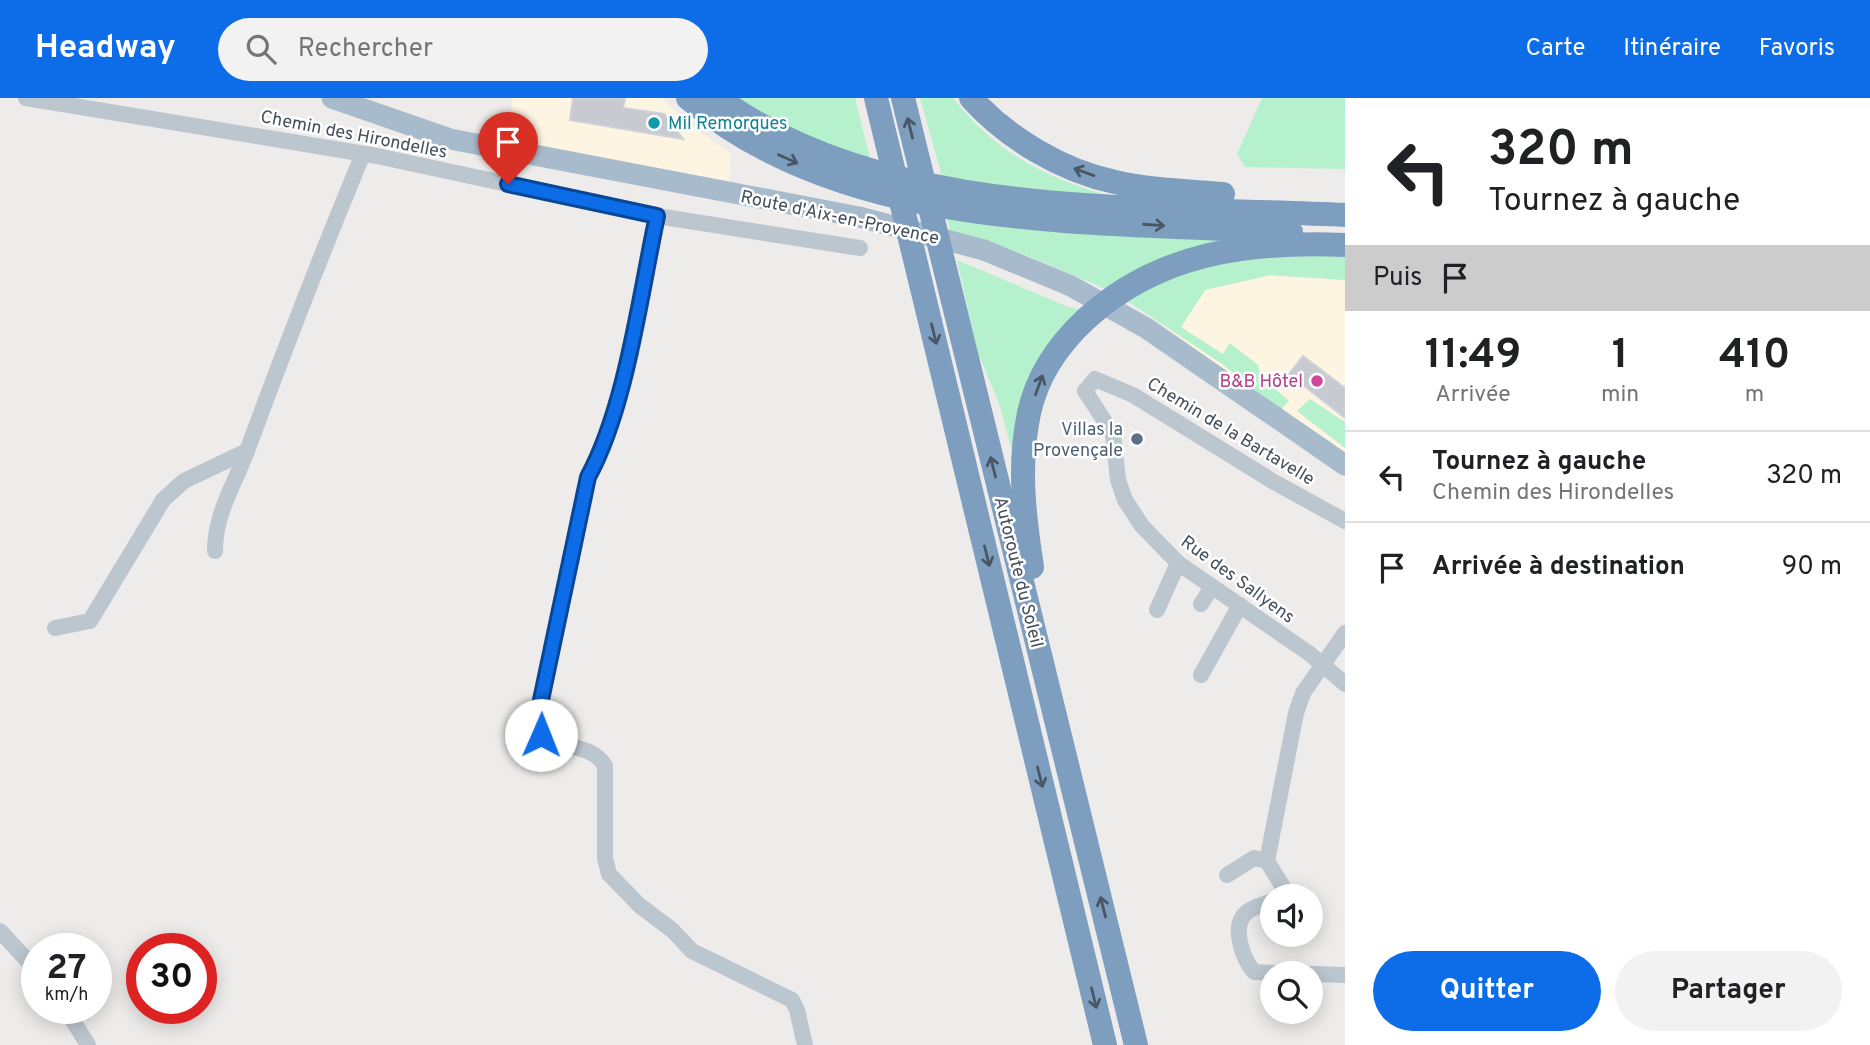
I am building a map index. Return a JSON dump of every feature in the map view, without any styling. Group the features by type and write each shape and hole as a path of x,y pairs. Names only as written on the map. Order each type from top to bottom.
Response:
{"highway":[{"path":"688,98 724,125 770,151 818,173 872,191 939,205 1022,217 1345,235"},
{"path":"718,98 769,130 811,150 870,171 951,190 1078,204 1345,215"},
{"name":"Autoroute du Soleil","path":"876,98 1105,1045"},
{"name":"Autoroute du Soleil","path":"903,98 1136,1045"},
{"path":"971,98 999,124 1046,156 1078,171 1114,182 1345,208"},
{"path":"1081,818 1033,570 1022,492 1030,412 1042,376 1056,352 1077,328 1115,295 1140,279 1214,253 1271,246 1345,245"}],"main road":[{"name":"Route d'Aix-en-Provence","path":"322,98 403,138 509,174 719,192"},
{"name":"Route d'Aix-en-Provence","path":"332,98 450,139 859,217 984,250 1071,286 1146,328 1345,465"},
{"name":"Route d'Aix-en-Provence","path":"1219,379 1284,435 1345,481"}],"street":[{"name":"Chemin des Hirondelles","path":"26,98 363,154 509,174 657,216 860,248"},
{"path":"215,551 215,528 247,451 301,302 363,154"},
{"path":"657,216 624,373 600,456 588,477 537,719 541,735 552,743 593,752 605,766 605,858 610,874 639,905 692,951 792,1000 805,1045"},
{"name":"Chemin de la Bartavelle","path":"1095,379 1133,395 1274,482 1345,521"},
{"name":"Rue des Sallyens","path":"1095,379 1085,391 1113,434 1118,480 1125,500 1142,526 1178,563 1310,654 1345,684"},
{"path":"55,628 90,621 163,500 184,481 247,451"},
{"path":"1157,610 1178,563"},
{"path":"1201,604 1212,587"},
{"path":"1201,675 1240,605"},
{"path":"1281,884 1267,861 1290,732 1303,693 1345,633"},
{"path":"1227,875 1254,858 1267,861"},
{"path":"1260,907 1246,913 1238,927 1245,961 1254,972 1260,972"},
{"path":"0,932 21,954"},
{"path":"1323,974 1345,975"},
{"path":"75,1024 88,1045"}],"shaded area":[{"path":"512,98 661,98 687,122 731,154 729,181 509,144"},
{"path":"1200,272 1345,280 1345,459 1161,324"}],"green space":[{"path":"734,98 855,98 871,163 818,143"},
{"path":"920,98 953,98 987,134 1024,161 1066,181 1113,197 943,180"},
{"path":"1262,98 1345,98 1345,169 1245,167 1237,154"},
{"path":"947,217 1252,240 1106,289 1028,256 950,230"},
{"path":"1345,251 1345,280 1271,275 1205,290 1181,327 1223,354 1230,343 1258,365 1261,377 1289,401 1280,410 1222,364 1120,296 1207,259"},
{"path":"957,260 1068,307 1080,309 1012,451 999,403 978,353"},
{"path":"1310,399 1345,422 1345,448 1297,411"}],"building":[{"path":"573,98 625,98 623,108 664,114 683,139 570,120"},
{"name":"B&B Hôtel","path":"1303,356 1345,388 1345,418 1289,374"}],"place":[{"name":"Mil Remorques","path":"654,123"},
{"name":"B&B Hôtel","path":"1317,381"},
{"name":"Villas la Provençale","path":"1137,439"}],"route":[{"path":"508,184 657,216 624,373 600,456 588,477 537,719 541,735"}]}
